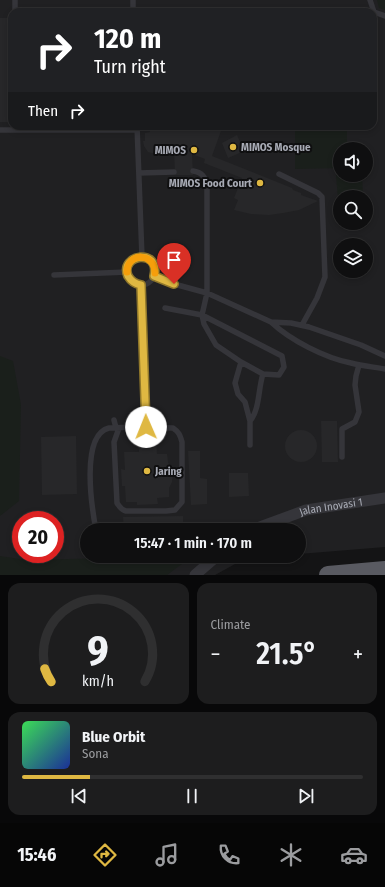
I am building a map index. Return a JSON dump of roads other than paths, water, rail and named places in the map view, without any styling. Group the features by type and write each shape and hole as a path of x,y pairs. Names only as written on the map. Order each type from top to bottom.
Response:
{"highway":[{"path":"328,575 385,570"}],"street":[{"name":"Jalan Inovasi 1","path":"271,523 306,510 385,498"},
{"path":"195,575 209,563"}],"lane":[{"path":"137,130 142,257"},
{"path":"138,148 145,148"},
{"path":"139,173 174,172"},
{"path":"166,308 202,315 282,356 284,367 279,375 263,374 240,362 216,344 204,324 202,315 207,293 207,185 204,176 201,173 193,172"},
{"path":"279,174 318,192 322,197 325,277 317,298 302,325"},
{"path":"142,257 153,263 155,272 154,276 149,282 141,285 132,281 127,272 128,265 132,260 142,257"},
{"path":"54,275 127,272"},
{"path":"154,276 174,284 207,293 271,322 282,332 311,348 338,359 385,369"},
{"path":"141,285 146,427"},
{"path":"271,322 302,325 344,339 385,356"},
{"path":"240,362 235,382 238,394 245,402 250,421 250,445"},
{"path":"342,457 342,429 356,422 359,412 355,385 359,364"},
{"path":"250,421 255,415 263,374"},
{"path":"95,523 91,489 93,449 97,436 105,429 118,428 146,427 173,428 177,431 182,442 182,502 176,510 166,511 126,511 120,508 117,503 114,442 118,428 114,420"}],"place":[{"name":"MIMOS Mosque","path":"233,147"},
{"name":"MIMOS","path":"194,150"},
{"name":"MIMOS Food Court","path":"260,183"},
{"name":"Jaring","path":"147,471"}]}
